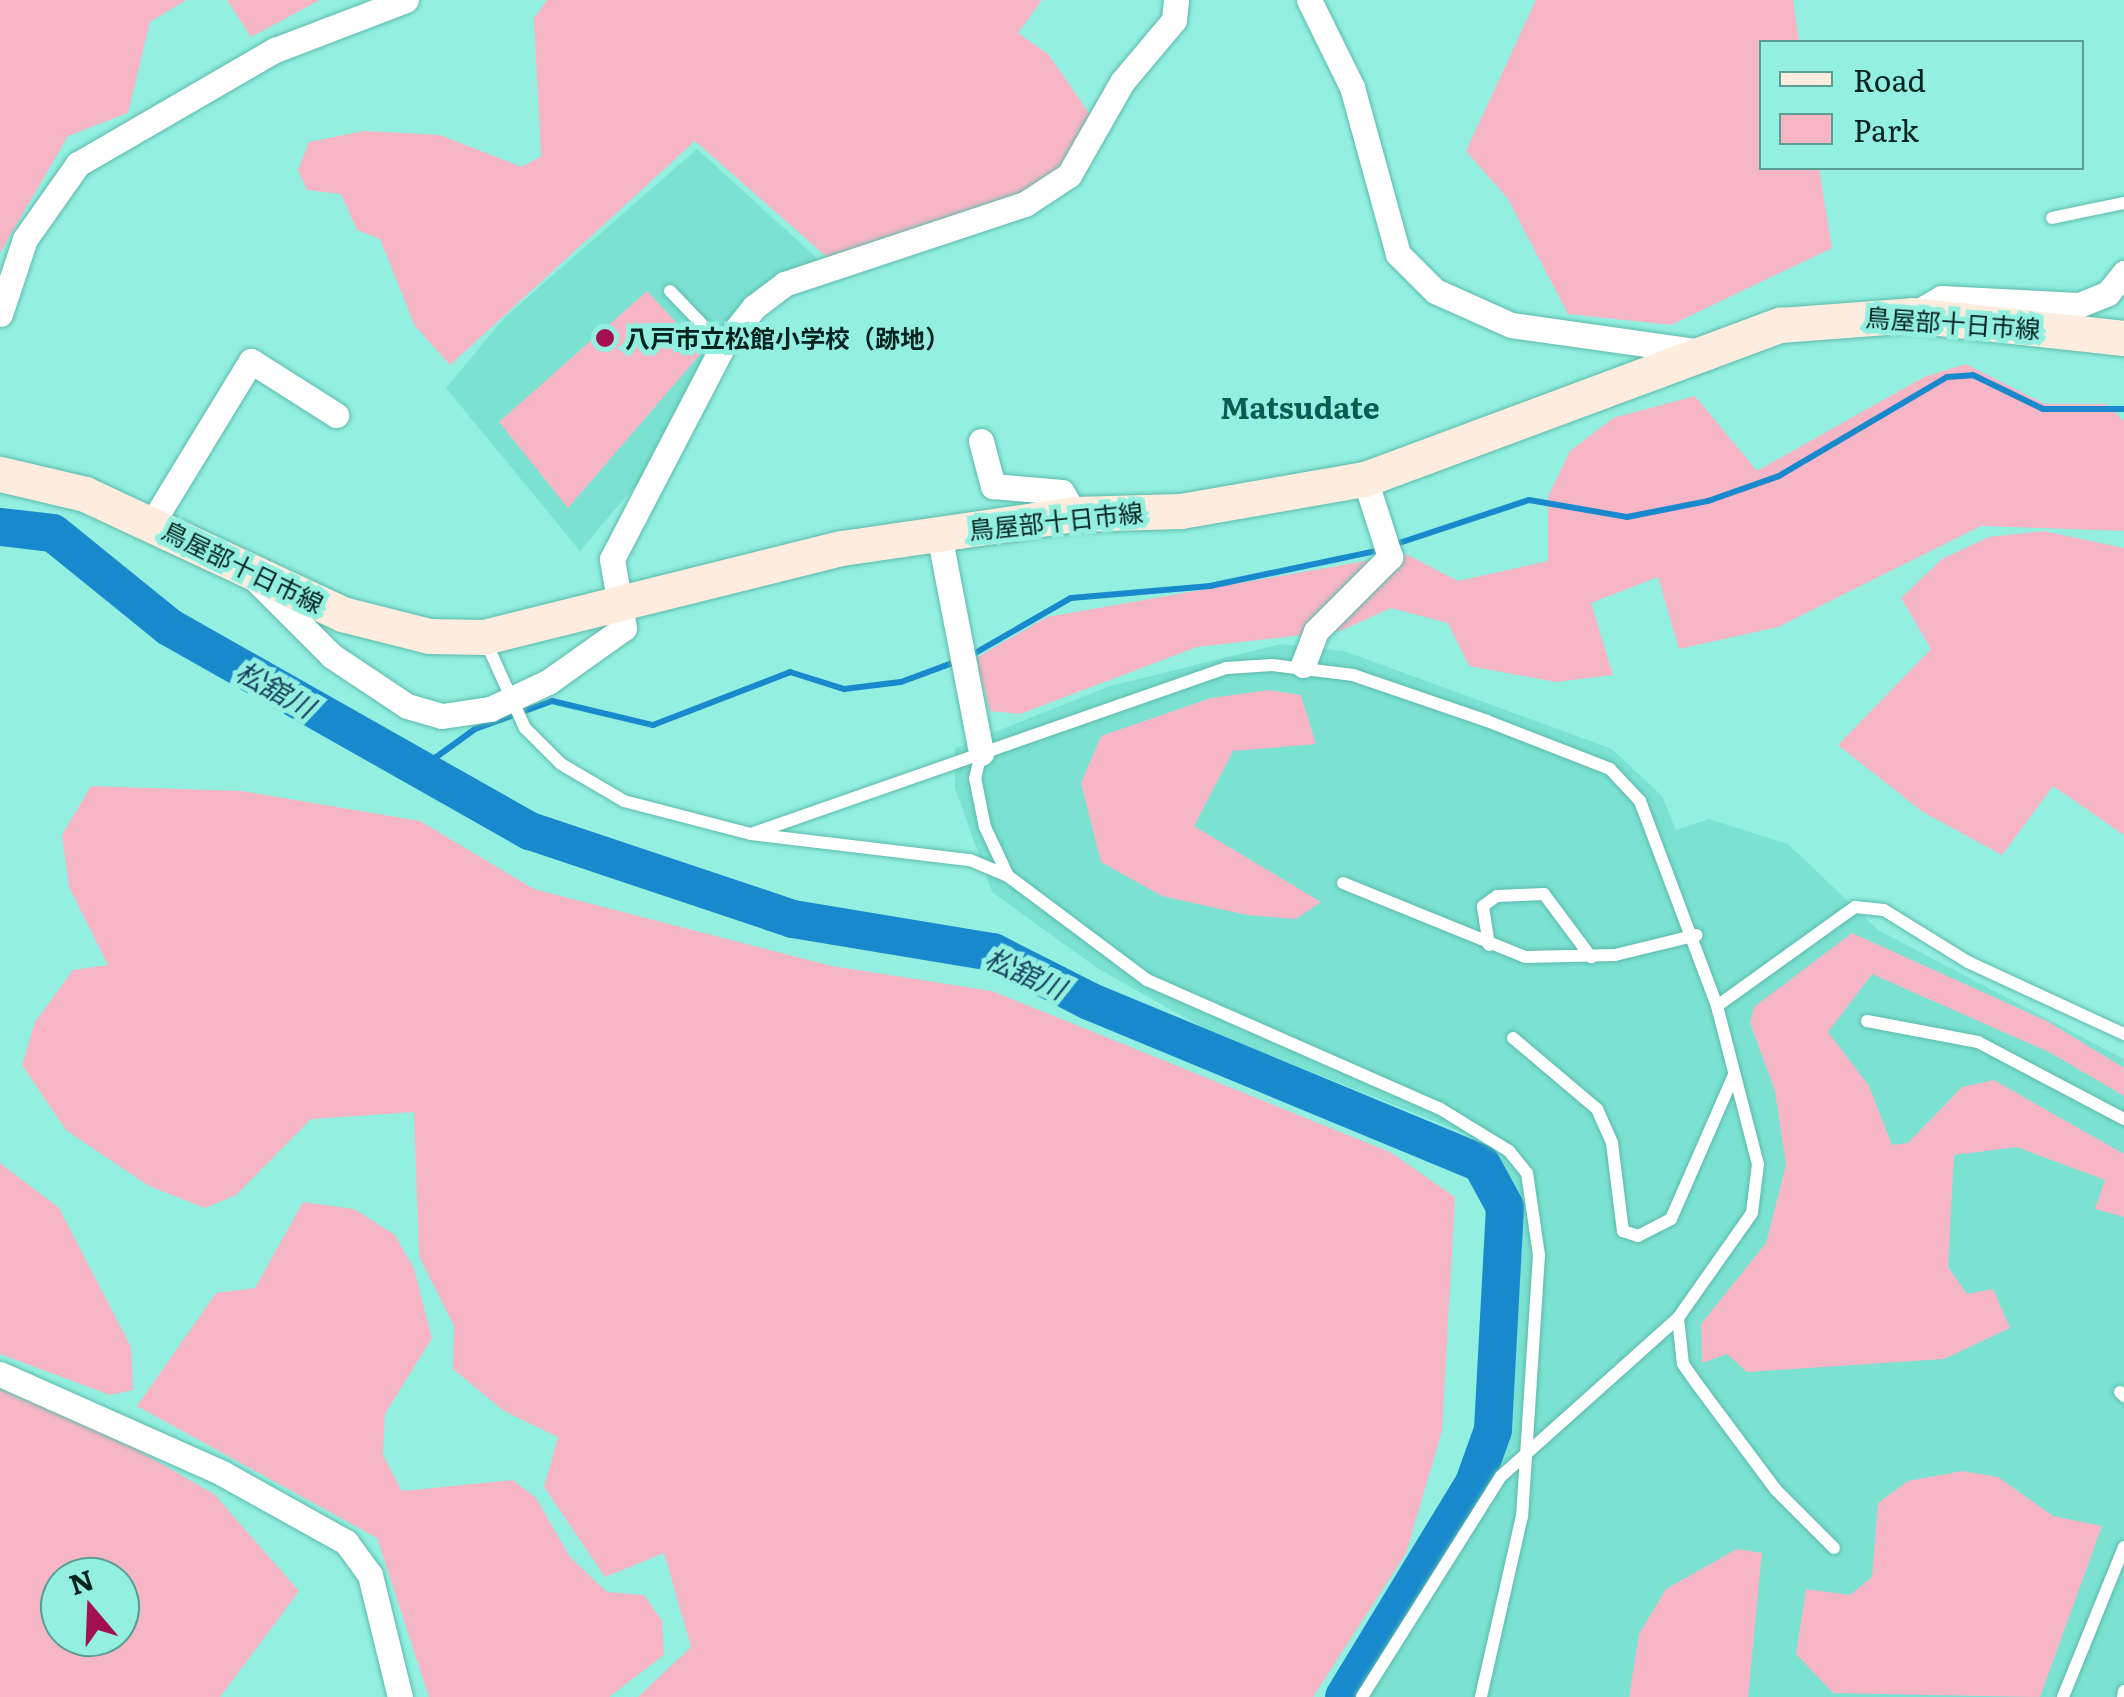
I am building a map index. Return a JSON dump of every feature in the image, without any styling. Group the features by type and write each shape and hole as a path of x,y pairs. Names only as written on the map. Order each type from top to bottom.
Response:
{"main road":[{"name":"鳥屋部十日市線","path":"0,474 152,523 386,628 484,637 737,569 1074,514 1181,511 1365,480 1507,432 1696,350 1780,325 1912,314 2124,338"}],"street":[{"path":"0,314 25,239 78,164 274,50 406,0"},
{"path":"244,565 332,656 407,706 442,716 512,702 624,628 612,559 723,346 784,284 1025,204 1069,175 1122,82 1174,20 1176,0"},
{"path":"1308,0 1352,87 1398,254 1435,292 1511,325 1696,350"},
{"path":"1912,314 1942,298 2079,305 2108,293 2124,273"},
{"path":"152,523 251,361 336,415"},
{"path":"982,441 993,486 1062,492 1074,514"},
{"path":"1303,665 1316,631 1390,557 1365,480"},
{"path":"939,534 981,754"},
{"path":"0,1374 222,1474 346,1542 370,1575 400,1697"}],"lane":[{"path":"2052,218 2124,202"},
{"path":"670,291 723,346"},
{"path":"484,637 512,702 561,764 624,801 752,834 970,860 1008,876 1147,980 1439,1108 1509,1151 1539,1206 1528,1446 1514,1576 1481,1697"},
{"path":"752,834 1226,668 1303,665 1610,769 1640,801 1697,935 1758,1164 1752,1212 1678,1318 1528,1446 1362,1697"},
{"path":"981,754 985,827 1008,876"},
{"path":"1343,884 1491,947 1590,957 1697,935"},
{"path":"1491,947 1483,906 1497,896 1544,894 1590,957"},
{"path":"1716,1006 1854,906 1884,910 1968,962 2124,1034"},
{"path":"1867,1021 1978,1042 2124,1119"},
{"path":"1513,1038 1597,1109 1612,1143 1623,1232 1638,1236 1671,1219 1734,1075"},
{"path":"1678,1318 1683,1364 1696,1384 1834,1548"},
{"path":"2062,1697 2124,1546"}],"shaded area":[{"name":"八戸市立松館小学校（跡地）","path":"697,149 820,261 787,272 658,459 580,551 446,388 505,317"},
{"path":"1281,644 1344,651 1612,749 1662,796 1676,830 1709,819 1788,844 1878,930 2124,1059 2124,1697 1355,1697 1504,1438 1523,1209 1509,1176 1466,1134 1207,1030 1097,968 992,892 955,788 955,748 1110,686"}],"green space":[{"path":"0,0 186,0 150,22 128,113 68,136 0,253"},
{"path":"227,0 320,0 251,37"},
{"path":"547,0 1042,0 1018,33 1048,54 1092,117 1057,171 1007,201 827,257 695,141 450,365 415,326 380,239 357,230 341,194 307,190 298,170 309,142 364,131 440,135 522,167 541,156 534,18"},
{"path":"1536,0 1793,0 1799,40 1759,40 1759,170 1819,170 1832,248 1671,325 1568,314 1508,199 1466,151"},
{"path":"647,291 703,351 568,508 499,422"},
{"path":"1966,364 2045,404 2106,404 2124,421 2124,531 1981,526 1778,627 1679,649 1658,577 1591,603 1613,675 1556,682 1469,666 1448,623 1391,608 1340,631 1197,647 1020,714 990,711 976,658 1047,617 1406,554 1458,581 1548,561 1548,497 1570,451 1613,418 1695,396 1757,471 1924,377"},
{"path":"2044,531 2124,548 2124,835 2053,786 2002,855 1923,812 1838,745 1931,649 1901,598 1942,559 1989,537"},
{"path":"1269,690 1301,695 1316,744 1233,751 1194,826 1321,902 1296,919 1247,915 1162,896 1101,862 1081,783 1101,736 1211,698"},
{"path":"91,786 242,791 420,821 534,889 832,966 992,991 1390,1152 1455,1197 1442,1431 1406,1553 1313,1697 638,1697 691,1647 664,1553 605,1577 544,1487 558,1437 504,1411 453,1369 454,1326 419,1256 414,1112 311,1119 236,1195 205,1208 149,1186 66,1130 22,1065 35,1022 73,970 108,965 69,887 62,835"},
{"path":"1852,933 2047,1021 2124,1068 2124,1096 2049,1052 1872,974 1828,1032 1869,1086 1892,1145 1908,1143 1962,1087 1994,1080 2124,1154 2124,1217 2095,1209 2105,1180 2017,1147 1954,1155 1948,1267 1967,1294 1993,1289 2010,1328 1944,1359 1747,1372 1727,1354 1702,1363 1701,1324 1766,1243 1786,1165 1775,1091 1750,1023 1754,1007"},
{"path":"0,1163 59,1208 131,1347 133,1390 110,1395 0,1354"},
{"path":"303,1202 354,1209 395,1235 414,1269 432,1338 385,1414 383,1455 402,1491 513,1480 536,1498 570,1557 607,1592 644,1595 662,1621 664,1655 609,1697 429,1697 377,1538 137,1406 216,1293 255,1288"},
{"path":"0,1389 110,1434 214,1494 299,1591 220,1697 0,1697"},
{"path":"1963,1471 1998,1477 2053,1516 2102,1526 2040,1697 1833,1693 1796,1654 1806,1589 1850,1595 1872,1577 1878,1503 1908,1481"},
{"path":"1737,1549 1762,1553 1748,1697 1629,1697 1639,1634 1666,1589"}],"waterway":[{"path":"1393,545 1529,500 1627,517 1708,501 1779,476 1947,377 1973,375 2043,409 2124,409"},
{"name":"松舘川","path":"0,527 53,533 169,627 530,831 793,919 993,952 1089,1001 1481,1163 1505,1207 1493,1430 1474,1483 1344,1697"},
{"path":"970,656 1071,598 1210,586 1381,550"},
{"path":"427,776 435,758 475,729 552,701 653,725 790,672 844,689 901,682 958,661"}],"place":[{"name":"八戸市立松館小学校（跡地）","path":"605,338"}],"district":[{"name":"Matsudate","path":"1300,406"}]}
